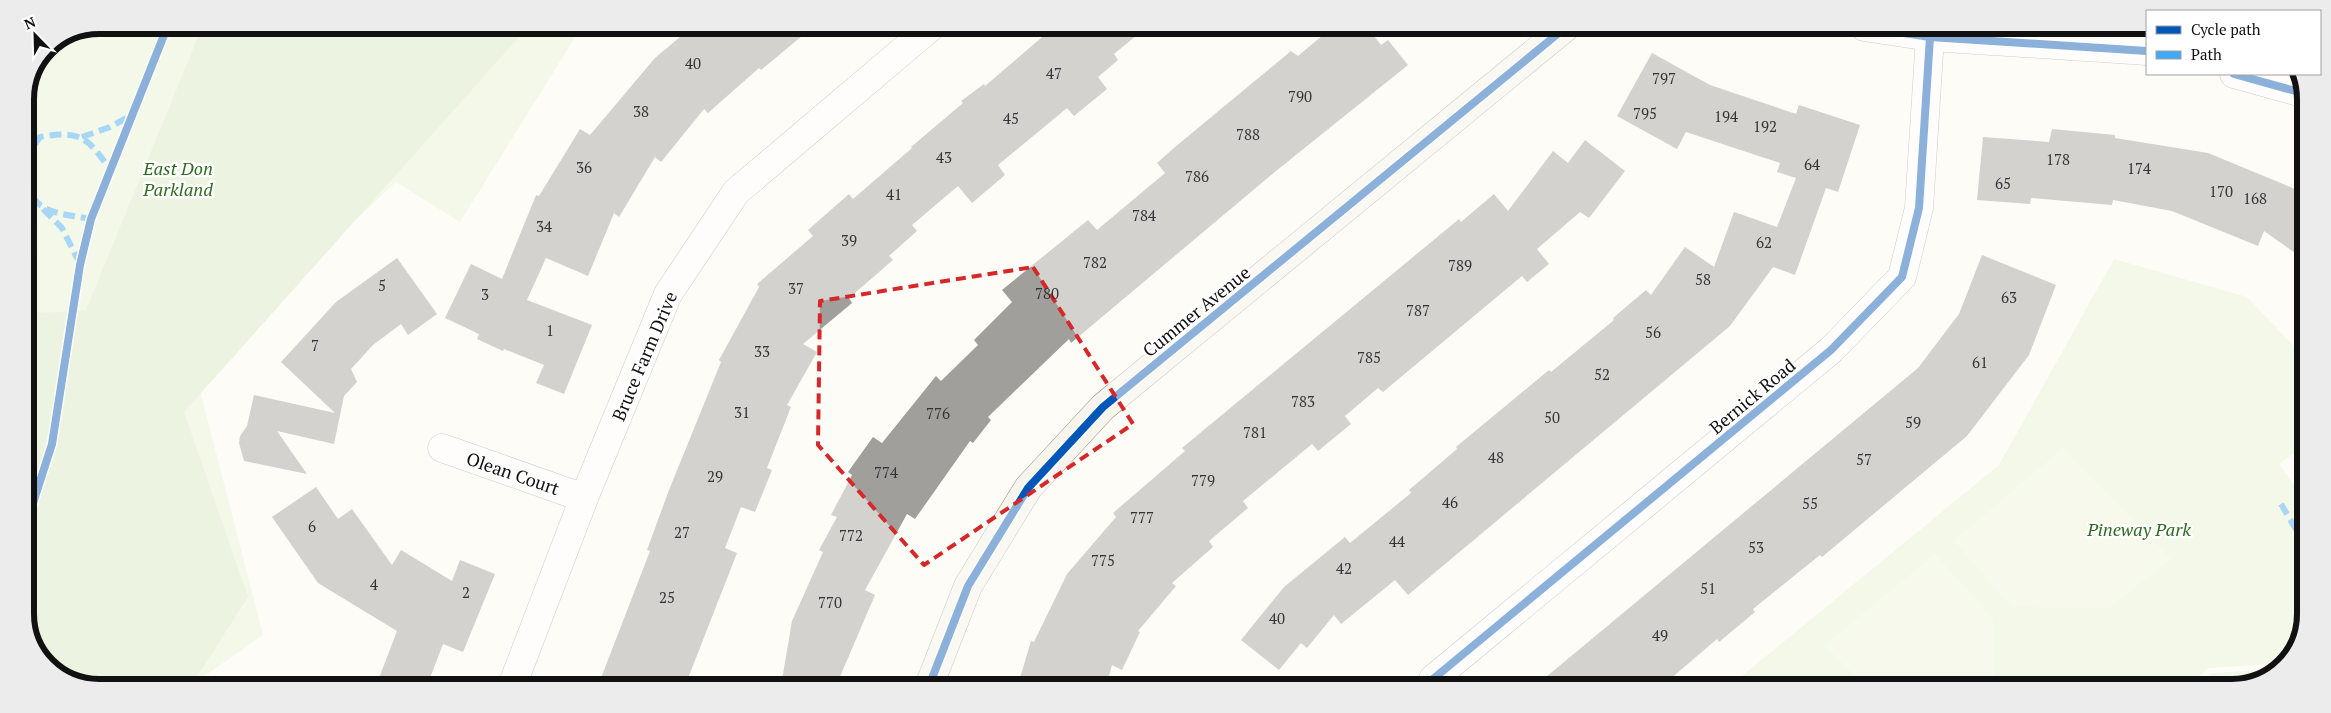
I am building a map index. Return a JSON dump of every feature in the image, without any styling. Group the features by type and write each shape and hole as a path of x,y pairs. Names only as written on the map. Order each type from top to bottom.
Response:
{"street":[{"name":"Bruce Farm Drive","path":"515,679 584,498 668,294 736,192 923,34"},
{"name":"Cummer Avenue","path":"932,679 968,586 1028,488 1103,407 1557,34"},
{"path":"1906,34 1930,38 2146,51"},
{"name":"Bernick Road","path":"1433,679 1831,350 1902,277 1919,208 1930,38"},
{"path":"2238,75 2297,91"},
{"name":"Olean Court","path":"442,448 584,498"}],"highlighted area":[{"path":"1033,267 1133,424 924,565 818,445 820,301"}],"green space":[{"name":"East Don Parkland","path":"98,34 577,34 460,222 396,182 195,371 263,635 200,679 90,679 74,674 62,668 47,654 37,635 34,619 34,98 35,86 45,62 47,60 60,60 60,47 62,45 86,35"},
{"name":"East Don Parkland","path":"199,34 522,34 184,412 248,597 195,679 90,679 82,677 62,668 56,663 42,647 37,635 34,619 34,310 43,313 86,310"},
{"name":"Pineway Park","path":"2114,259 2247,297 2297,350 2297,451 2279,464 2297,490 2297,623 2286,651 2274,664 2208,668 2197,679 1738,679 1999,465"},
{"path":"2063,448 2171,559 2109,608 2012,607 1954,541"},
{"path":"1935,554 1993,619 1994,679 1858,679 1825,645"},
{"path":"2265,670 2241,679 2206,679 2211,673"}],"building":[{"path":"684,34 804,34 761,70 759,68 708,113 704,109 661,162 655,157 619,217 614,213 588,276 546,258 527,300 592,325 564,394 536,383 544,365 504,349 503,351 477,339 479,334 445,318 471,264 502,279 536,195 539,196 580,129 590,135 655,58"},
{"path":"1046,34 1138,34 1114,54 1118,60 1098,77 1107,89 1074,116 1067,108 998,165 1005,175 972,203 958,186 912,225 917,231 889,256 893,260 849,298 852,303 803,344 817,352 787,405 791,407 767,468 772,470 755,512 741,507 725,548 737,553 688,679 601,678 650,551 647,550 669,490 721,362 719,360 759,287 757,284 813,236 808,230 849,194 853,199 963,103 961,101 984,84 985,86"},
{"path":"1324,34 1372,34 1381,45 1388,40 1408,65 1276,171 1071,343 1069,339 988,417 991,420 973,443 970,441 915,519 907,514 865,590 875,595 839,679 782,679 792,621 823,552 819,550 837,517 831,515 852,475 848,472 873,437 882,443 936,376 941,381 978,345 974,340 1012,302 1002,290 1088,220 1097,230 1165,173 1157,163 1175,147 1291,51 1298,56"},
{"path":"1652,53 1710,85 1796,114 1799,105 1860,125 1838,192 1826,188 1795,275 1773,267 1730,326 1408,595 1395,580 1341,624 1334,615 1307,648 1301,643 1279,670 1241,640 1284,587 1345,537 1350,543 1411,493 1409,490 1457,449 1456,447 1549,370 1551,372 1614,320 1613,318 1646,290 1651,295 1685,247 1714,267 1734,212 1777,227 1796,178 1777,172 1780,163 1686,132 1677,149 1617,116"},
{"path":"2052,129 2115,135 2115,138 2208,153 2297,190 2297,254 2264,231 2258,246 2172,211 2113,200 2112,205 2031,198 2030,204 1977,200 1983,137 2049,142"},
{"path":"1585,140 1625,171 1589,218 1580,212 1537,249 1549,264 1527,282 1522,276 1383,392 1378,388 1345,416 1351,424 1318,451 1312,444 1243,501 1248,508 1209,541 1213,547 1172,583 1176,586 1138,631 1140,632 1122,670 1112,665 1108,679 1020,678 1031,641 1034,642 1067,574 1116,517 1113,513 1185,451 1182,448 1459,219 1461,222 1494,194 1508,211 1553,151 1568,163"},
{"path":"1982,255 2056,285 2029,355 1967,436 1822,557 1820,555 1753,609 1755,612 1719,642 1717,639 1670,679 1544,679 1918,368 1959,314"},
{"path":"397,258 437,314 408,335 401,324 373,345 351,369 357,382 344,396 334,444 277,431 307,474 244,461 239,443 240,436 247,426 254,395 335,413 281,362 336,302"},
{"path":"316,487 338,519 352,509 392,565 401,550 452,581 460,560 495,574 463,652 443,644 430,679 379,679 397,631 318,583 272,517"}],"marked path":[{"path":"82,137 110,127 132,115"},
{"path":"34,146 40,137 65,135 82,138 89,143 110,170"},
{"path":"34,199 50,210 91,219"},
{"path":"43,209 62,228 80,264"},
{"path":"2281,504 2297,531"}],"cycle path":[{"path":"34,500 52,444 80,265 91,219 164,34"},
{"path":"932,679 968,586 1028,488 1103,407 1557,34"},
{"path":"1910,34 1930,37 2146,51"},
{"path":"1433,679 1831,350 1902,277 1919,208 1930,37"},
{"path":"2238,75 2297,91"}]}
